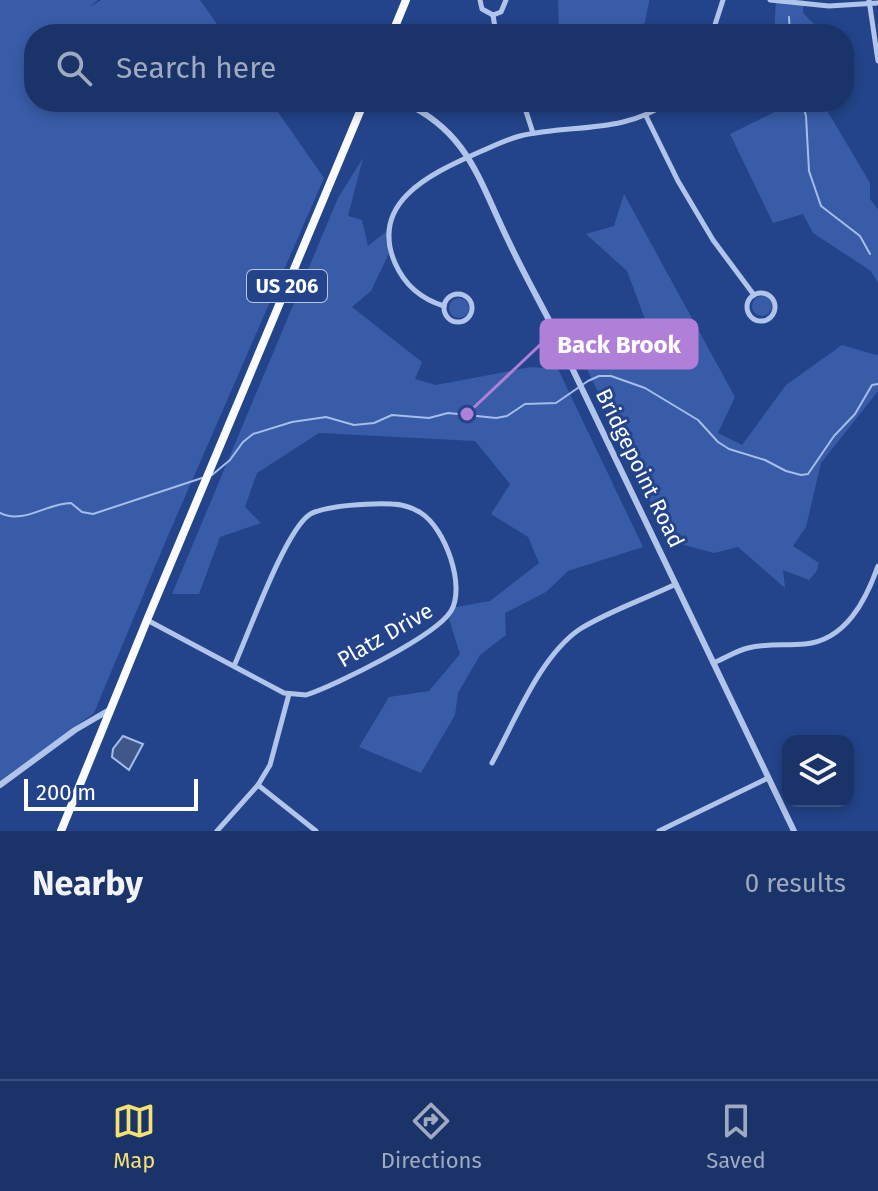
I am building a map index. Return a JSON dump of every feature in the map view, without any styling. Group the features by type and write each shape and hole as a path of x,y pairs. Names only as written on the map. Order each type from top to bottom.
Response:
{"highway":[{"path":"396,24 406,0"},
{"name":"US 206","path":"61,831 360,112"}],"street":[{"path":"480,0 482,9 493,15 501,12 506,0"},
{"path":"715,24 723,0"},
{"path":"770,0 811,5 878,3"},
{"path":"869,2 878,61"},
{"path":"493,15 494,24"},
{"name":"Bridgepoint Road","path":"420,112 436,122 469,157 794,831"},
{"path":"526,112 533,133"},
{"path":"444,306 420,296 401,275 390,247 391,223 401,200 413,188 433,174 509,139 533,133 616,125 652,112"},
{"path":"646,116 678,181 713,240 754,295"},
{"path":"763,293 774,301 775,310 770,318 761,321 750,314 748,301 754,295 763,293"},
{"path":"461,294 471,302 472,311 468,319 458,323 446,316 444,306 452,296 461,294"},
{"name":"Platz Drive","path":"234,666 291,535 309,515 324,509 393,504 421,513 434,526 456,571 456,599 450,613 432,631 318,691 306,695 289,694"},
{"path":"713,663 747,648 804,644 833,635 854,615 878,566"},
{"path":"492,763 537,680 564,643 586,626 676,584"},
{"path":"147,620 289,694 270,765 258,785 217,831"},
{"path":"0,785 75,730 111,709"},
{"path":"659,831 768,778"},
{"path":"258,785 316,831"}],"shaded area":[{"path":"0,0 98,0 88,8 101,0 200,0 217,24 24,24 24,112 278,112 324,178 94,713 0,781"},
{"path":"558,0 649,0 644,24 559,24"},
{"path":"776,0 804,0 803,13 814,24 775,24"},
{"path":"775,112 828,112 870,183 870,199 878,209 878,283 871,271 813,233 803,214 773,223 730,134"},
{"path":"363,158 348,216 362,220 368,246 392,227 392,247 371,291 352,307 422,362 415,379 436,385 531,367 558,369 643,547 568,571 546,592 505,613 506,635 480,655 458,693 455,715 421,773 359,747 389,697 429,691 460,654 449,619 456,607 490,601 539,563 528,537 491,514 510,484 475,441 319,433 257,473 245,507 261,523 220,537 199,594 172,594 338,198"},
{"path":"624,194 735,397 718,433 742,445 786,385 842,345 878,354 878,391 821,463 806,527 793,546 819,563 809,580 783,570 785,588 738,547 714,553 669,541 586,367 604,363 661,362 627,271 586,234 614,226"},
{"path":"762,296 769,299 772,306 769,313 762,316 755,313 752,306 755,299"},
{"path":"459,298 466,301 469,308 466,315 459,318 452,315 449,308 452,301"},
{"path":"123,736 143,744 129,770 112,757 113,749"}],"waterway":[{"path":"789,17 789,24"},
{"path":"805,112 809,171 821,206 860,236 870,254"},
{"path":"212,475 253,434 292,422 326,417 354,425 374,423 392,415 429,418 448,413 496,418 507,416 525,404 556,403 599,376 611,376 645,388 698,420 718,442 729,449 801,475 808,474 834,436 855,414 872,385 878,384"},
{"path":"0,513 26,515 71,503 82,512 93,514 202,478"}],"place":[{"name":"Back Brook","path":"467,414"}]}
